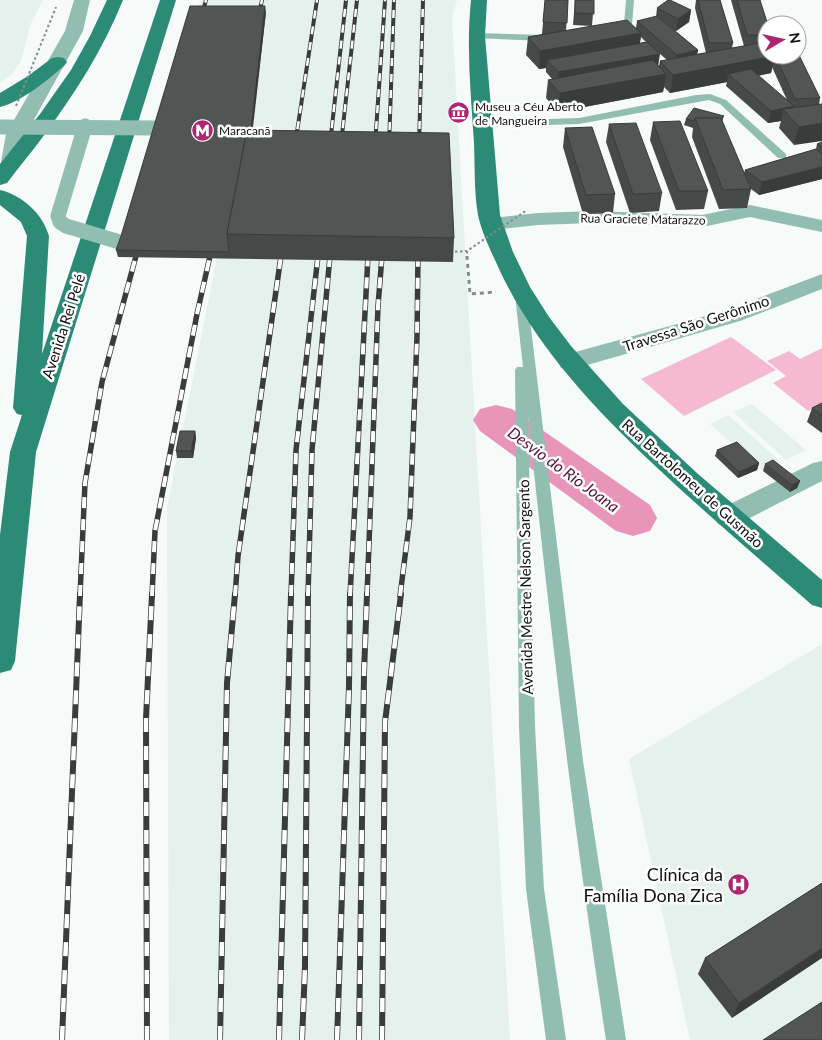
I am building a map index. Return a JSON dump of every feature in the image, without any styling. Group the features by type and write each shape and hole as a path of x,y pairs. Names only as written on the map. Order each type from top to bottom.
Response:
{"main road":[{"path":"0,179 11,162 33,137 92,52 115,0"},
{"name":"Avenida Rei Pelé","path":"0,662 23,452 168,0"},
{"name":"Rua Bartolomeu de Gusmão","path":"479,0 476,36 488,206 492,224 520,289 570,362 630,426 728,517 822,597"},
{"path":"0,100 35,80 58,62"},
{"path":"0,196 32,219 38,236 23,452"}],"street":[{"path":"11,162 16,134 74,31 82,0"},
{"path":"4,127 85,126 157,128"},
{"path":"85,126 58,216 60,222 66,226 123,243"},
{"name":"Rua Graciete Matarazzo","path":"492,224 595,217 702,221 750,211 822,226"},
{"name":"Travessa São Gerônimo","path":"570,362 732,316 822,281"},
{"path":"728,517 822,470"}],"lane":[{"path":"605,31 628,25 630,0"},
{"path":"476,36 555,38"},
{"path":"482,124 579,121 696,98 710,97 723,102 782,156"},
{"name":"Avenida Mestre Nelson Sargento","path":"520,289 527,727 535,889 556,1040"},
{"name":"Avenida Mestre Nelson Sargento","path":"520,289 572,748 598,937 616,1040"}],"path":[{"path":"4,127 56,7"},
{"path":"444,252 467,251 527,210"},
{"path":"467,251 470,294"}],"shaded area":[{"path":"0,0 43,0 31,23 21,61 11,75 0,82"},
{"path":"200,0 457,0 452,19 510,1040 169,1040 167,508 266,12 198,12"},
{"path":"731,337 776,370 684,416 641,379"},
{"path":"822,348 822,404 808,411 773,383 786,376 767,361 789,351 800,359"},
{"path":"752,404 806,450 786,460 733,412"},
{"path":"728,415 781,462 763,471 710,424"},
{"name":"Clínica da Família Dona Zica","path":"822,644 822,1010 778,1040 690,1040 629,759"}],"building":[{"path":"545,0 568,0 567,23 543,22"},
{"path":"575,0 594,0 594,14 575,13"},
{"path":"668,0 691,10 678,19 657,8"},
{"path":"698,0 720,0 733,43 709,43"},
{"path":"737,0 760,0 765,15 757,15 757,35 747,35"},
{"name":"Maracanã","path":"190,6 265,6 251,130 247,130 227,234 229,252 116,250 121,236"},
{"path":"657,16 698,50 677,55 637,21"},
{"path":"627,20 641,33 540,51 528,37"},
{"path":"647,42 660,54 558,72 547,60"},
{"path":"757,44 757,59 673,75 660,61"},
{"path":"653,60 666,74 560,93 548,80"},
{"path":"780,65 804,65 820,98 795,99"},
{"path":"751,69 794,106 771,111 728,74"},
{"path":"822,104 822,123 799,127 783,109"},
{"path":"694,108 724,116 721,119 695,118 694,121 686,119"},
{"path":"695,118 721,118 751,189 723,190"},
{"path":"680,121 708,191 679,191 653,122"},
{"path":"636,123 662,193 633,194 609,124"},
{"path":"592,127 615,194 586,195 565,128"},
{"name":"Maracanã","path":"247,130 449,133 454,238 227,234"},
{"path":"816,149 822,154 822,167 762,182 745,170"},
{"path":"822,403 822,416 812,408"},
{"path":"180,431 195,431 191,451 176,451"},
{"path":"737,442 759,463 739,472 717,450"},
{"path":"773,460 800,481 792,485 765,464"},
{"path":"822,883 822,948 739,1003 705,958"},
{"path":"822,1002 822,1040 763,1040"}],"waterway":[{"name":"Desvio do Rio Joana","path":"496,420 633,518"}],"railway":[{"path":"201,18 206,0"},
{"path":"258,20 262,0"},
{"path":"295,145 317,0"},
{"path":"330,144 346,0"},
{"path":"341,144 357,0"},
{"path":"375,145 385,0"},
{"path":"389,146 394,0"},
{"path":"419,145 423,0"},
{"path":"135,257 139,244"},
{"path":"210,257 213,244"},
{"path":"280,257 282,246"},
{"path":"318,257 319,246"},
{"path":"330,257 331,246"},
{"path":"368,257 369,247"},
{"path":"418,247 418,256"},
{"path":"382,257 383,248"},
{"path":"80,596 85,483 102,382 136,256"},
{"path":"152,596 155,531 210,256"},
{"path":"235,596 238,556 281,256"},
{"path":"291,596 296,450 318,256"},
{"path":"308,596 312,450 330,256"},
{"path":"350,596 368,256"},
{"path":"367,596 378,306 382,256"},
{"path":"400,596 410,517 418,256"},
{"path":"62,1040 80,594"},
{"path":"147,1040 146,719 152,594"},
{"path":"220,1040 227,683 235,594"},
{"path":"279,1040 291,594"},
{"path":"302,1040 305,967 308,594"},
{"path":"337,1040 349,687 350,594"},
{"path":"359,1040 364,673 367,594"},
{"path":"382,1040 385,722 401,594"}],"place":[{"name":"Museu a Céu Aberto de Mangueira","path":"459,113"},
{"name":"Maracanã","path":"203,130"},
{"name":"Clínica da Família Dona Zica","path":"739,884"}]}
